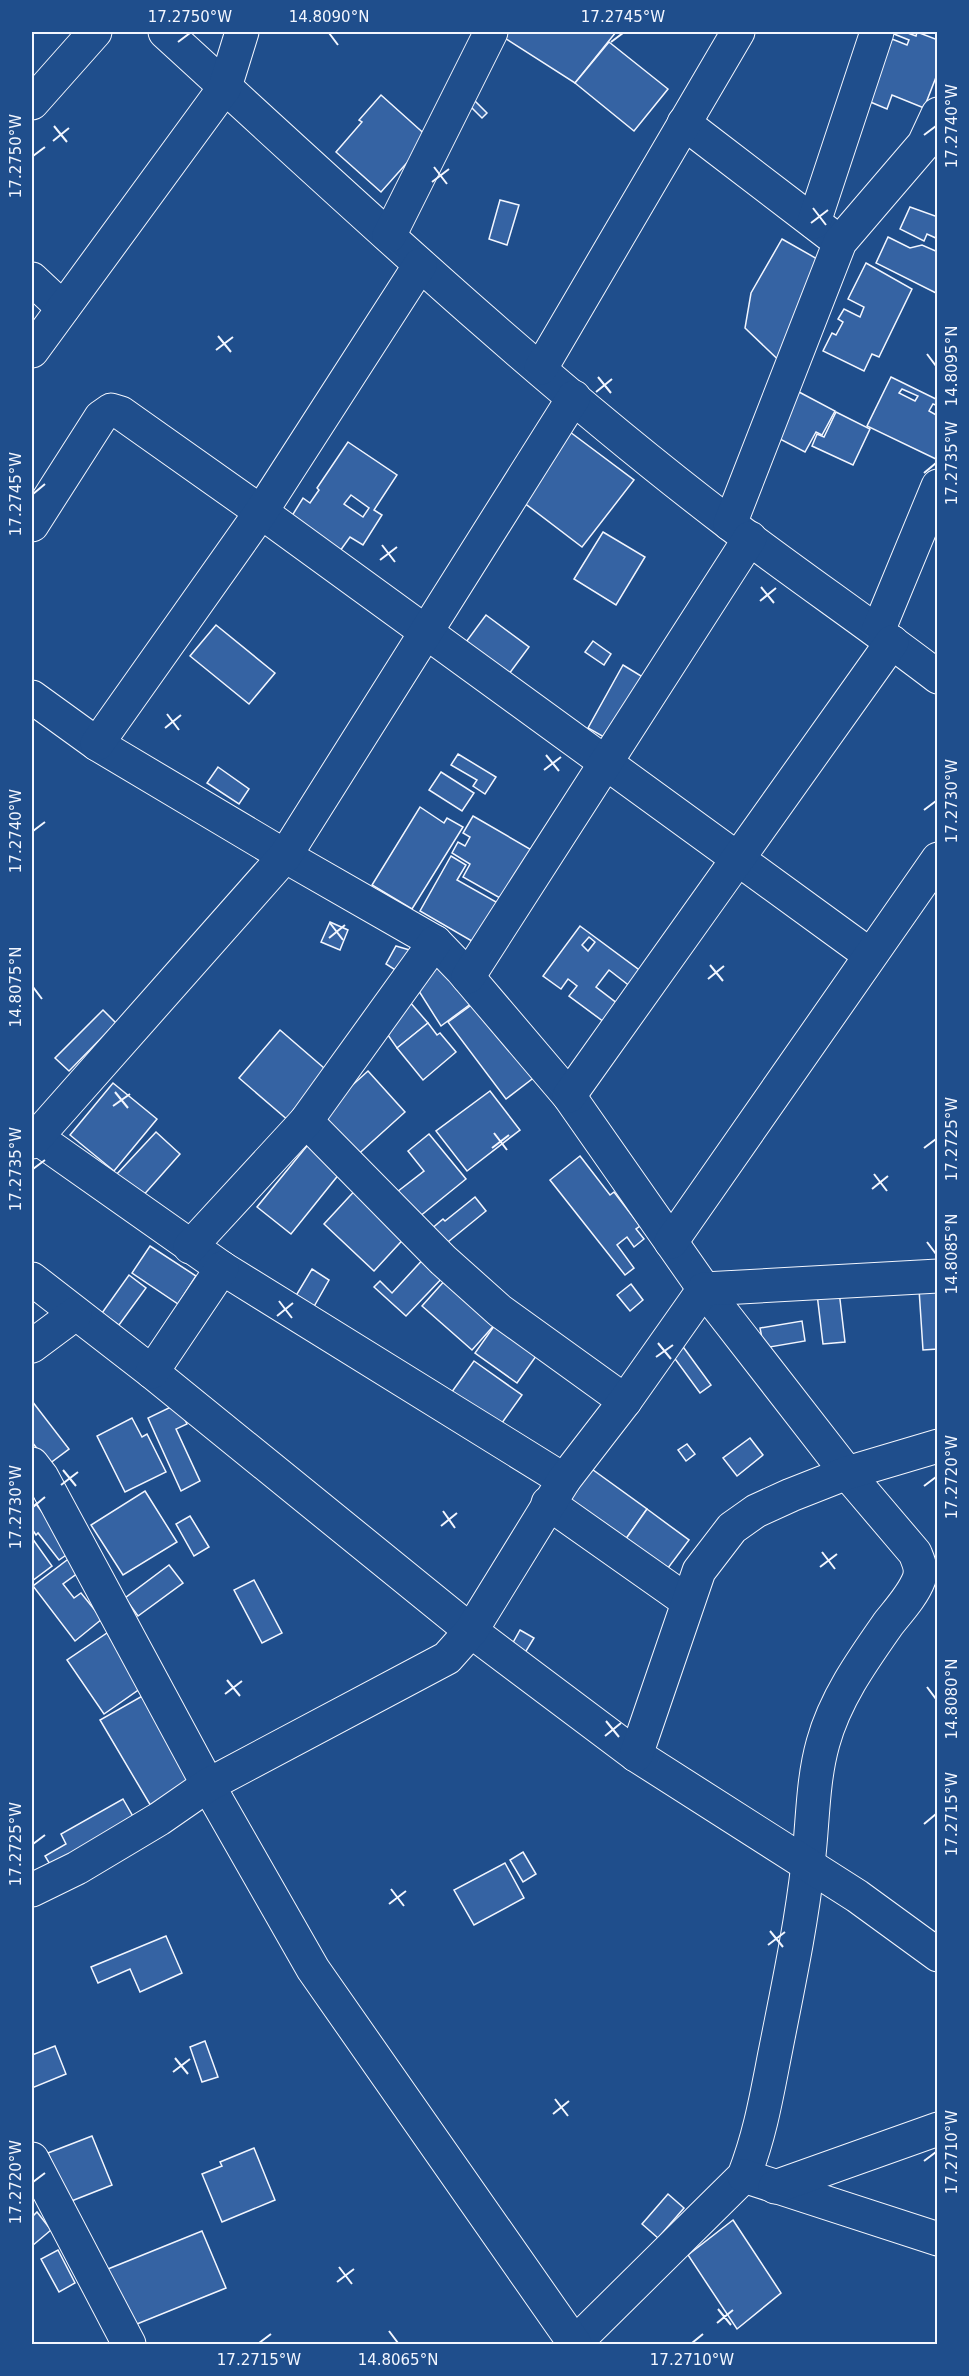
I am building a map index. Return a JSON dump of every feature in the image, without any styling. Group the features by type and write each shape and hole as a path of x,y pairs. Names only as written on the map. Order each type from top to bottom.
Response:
{"street":[{"path":"32,103 95,32"},
{"path":"165,32 420,265 574,397 740,531 938,677"},
{"path":"32,351 225,87 242,32"},
{"path":"389,236 491,32"},
{"path":"541,368 738,32"},
{"path":"813,222 877,32"},
{"path":"468,977 606,762 740,531 840,242 924,144 938,114"},
{"path":"684,123 840,242"},
{"path":"97,744 261,512 420,265"},
{"path":"32,279 63,308"},
{"path":"574,397 285,856 34,1139 190,1247 556,1492 687,1601"},
{"path":"32,525 102,417 111,410 121,413 261,512 870,955"},
{"path":"568,1096 738,859 885,637 938,486"},
{"path":"32,697 97,744 435,942 468,977 568,1096 704,1289 847,1473 929,1568 918,1580 854,1674 830,1719 817,1770 808,1866 788,1990 758,2141 744,2176 574,2344 313,1969 35,1474"},
{"path":"671,1242 938,859"},
{"path":"190,1247 306,1121 435,942"},
{"path":"306,1121 443,1260 492,1303 625,1401"},
{"path":"152,1372 222,1268"},
{"path":"704,1289 938,1276"},
{"path":"32,1279 152,1372 471,1631 636,1755 857,1896 938,1955"},
{"path":"32,1890 77,1868 159,1819 208,1785 447,1658 471,1631 556,1492 625,1401 704,1289"},
{"path":"32,1346 75,1314"},
{"path":"636,1755 699,1571 732,1528 756,1511 776,1501 847,1473 938,1446"},
{"path":"776,2187 938,2130"},
{"path":"32,2159 129,2344"},
{"path":"744,2176 938,2239"}],"building":[{"path":"505,32 616,32 575,83 503,37"},
{"path":"905,32 916,36 917,32 938,40 938,72 924,108 892,95 887,109 868,101 892,39 907,45 909,40 894,34"},
{"path":"609,42 668,89 634,131 575,83"},
{"path":"381,95 429,138 381,192 336,152 362,122 359,120"},
{"path":"475,101 487,113 482,118 470,106"},
{"path":"500,200 519,205 507,245 489,239"},
{"path":"910,207 938,217 938,239 927,234 924,241 900,229"},
{"path":"888,237 910,248 922,245 938,252 938,294 876,263"},
{"path":"782,239 819,260 788,369 745,328 751,293"},
{"path":"866,263 912,289 879,357 872,354 864,371 823,351 832,333 836,335 843,322 838,319 844,309 860,317 864,307 848,299"},
{"path":"891,377 938,400 938,406 933,404 929,411 938,416 938,460 867,426","holes":["902,389 918,396 915,401 899,393"]},
{"path":"799,392 835,411 822,435 816,432 805,452 776,437"},
{"path":"836,412 870,429 853,465 812,446 817,434 824,437"},
{"path":"570,432 634,480 582,547 519,499"},
{"path":"348,442 397,475 374,510 382,515 363,545 350,537 340,551 290,519 303,498 310,503 319,490 317,488","holes":["351,495 369,508 363,517 344,504"]},
{"path":"603,532 645,557 616,605 574,579"},
{"path":"486,615 529,647 509,674 466,642"},
{"path":"216,625 275,673 249,704 190,656"},
{"path":"593,641 611,654 604,665 585,652"},
{"path":"623,665 646,679 611,741 588,728"},
{"path":"458,754 496,777 485,794 473,786 477,780 451,765"},
{"path":"218,767 249,789 239,804 207,783"},
{"path":"441,772 474,793 462,811 429,790"},
{"path":"420,807 444,823 447,818 463,827 412,909 372,885"},
{"path":"473,816 535,852 507,902 463,877 470,864 452,853 458,842 465,846 470,837 463,833"},
{"path":"451,856 466,865 457,880 505,907 482,947 420,911"},
{"path":"330,922 348,930 340,950 321,942"},
{"path":"580,926 642,972 631,987 609,970 596,987 618,1004 604,1022 569,996 577,986 568,979 561,989 543,976","holes":["589,937 595,942 588,951 582,945"]},
{"path":"396,946 413,951 400,973 386,964"},
{"path":"440,952 476,1000 441,1026 417,988"},
{"path":"409,1001 428,1023 397,1048 383,1028"},
{"path":"477,1001 540,1073 506,1099 448,1022"},
{"path":"103,1010 116,1023 69,1071 55,1058"},
{"path":"428,1023 437,1035 440,1033 456,1052 423,1080 397,1048"},
{"path":"280,1030 331,1074 289,1121 239,1078"},
{"path":"368,1071 405,1112 353,1159 316,1118"},
{"path":"113,1083 157,1119 114,1171 70,1135"},
{"path":"490,1091 520,1130 467,1171 436,1131"},
{"path":"156,1132 180,1154 141,1198 116,1175"},
{"path":"429,1134 466,1179 414,1221 393,1195 424,1171 408,1151"},
{"path":"311,1141 344,1168 291,1234 257,1207"},
{"path":"580,1156 610,1195 614,1192 640,1226 636,1229 644,1239 634,1247 627,1237 617,1245 634,1268 625,1275 550,1180"},
{"path":"360,1185 410,1232 374,1271 324,1224"},
{"path":"475,1197 486,1211 443,1246 430,1230"},
{"path":"150,1246 196,1276 178,1304 132,1273"},
{"path":"427,1255 447,1273 406,1316 374,1287 380,1281 392,1293"},
{"path":"312,1269 329,1280 312,1310 294,1299"},
{"path":"129,1275 146,1288 119,1325 102,1313"},
{"path":"447,1278 497,1322 472,1350 422,1306"},
{"path":"631,1284 643,1300 630,1311 617,1295"},
{"path":"919,1289 938,1289 938,1349 923,1350"},
{"path":"839,1291 845,1342 823,1344 817,1294"},
{"path":"802,1321 805,1341 764,1348 760,1328"},
{"path":"497,1322 539,1352 517,1383 475,1353"},
{"path":"681,1344 711,1385 700,1393 670,1352"},
{"path":"474,1361 522,1395 494,1434 446,1400"},
{"path":"32,1401 69,1449 49,1464 32,1442"},
{"path":"177,1404 187,1424 176,1429 200,1481 181,1491 148,1418"},
{"path":"132,1418 142,1437 147,1434 166,1472 125,1492 97,1436"},
{"path":"750,1438 763,1455 737,1476 723,1458"},
{"path":"687,1444 695,1454 686,1461 678,1450"},
{"path":"589,1467 647,1509 618,1550 559,1507"},
{"path":"145,1491 177,1542 123,1575 91,1525"},
{"path":"36,1504 63,1539 69,1553 59,1560 38,1533 36,1535 32,1529 32,1508"},
{"path":"647,1509 689,1540 659,1580 618,1550"},
{"path":"190,1516 209,1547 194,1556 176,1524"},
{"path":"32,1538 52,1566 32,1581"},
{"path":"71,1557 82,1570 63,1584 74,1598 81,1593 102,1619 75,1641 33,1586"},
{"path":"169,1565 183,1583 138,1616 125,1598"},
{"path":"254,1580 282,1633 262,1643 234,1590"},
{"path":"520,1630 534,1638 523,1656 510,1648"},
{"path":"107,1633 144,1686 104,1714 67,1660"},
{"path":"144,1695 197,1788 155,1813 100,1720"},
{"path":"123,1799 135,1820 51,1866 45,1856 66,1844 61,1834"},
{"path":"523,1852 536,1874 523,1882 510,1860"},
{"path":"505,1863 524,1898 474,1925 454,1890"},
{"path":"166,1936 182,1973 140,1992 130,1969 98,1983 91,1967"},
{"path":"205,2041 218,2077 202,2082 190,2047"},
{"path":"55,2046 66,2074 32,2088 32,2055"},
{"path":"92,2136 112,2185 69,2202 48,2153"},
{"path":"254,2148 275,2200 222,2222 202,2174 222,2166 220,2162"},
{"path":"668,2194 684,2208 658,2238 642,2224"},
{"path":"37,2212 51,2230 32,2246 32,2217"},
{"path":"733,2220 781,2293 737,2329 688,2255"},
{"path":"202,2231 226,2288 132,2326 108,2269"},
{"path":"58,2250 75,2283 59,2292 41,2259"}]}
